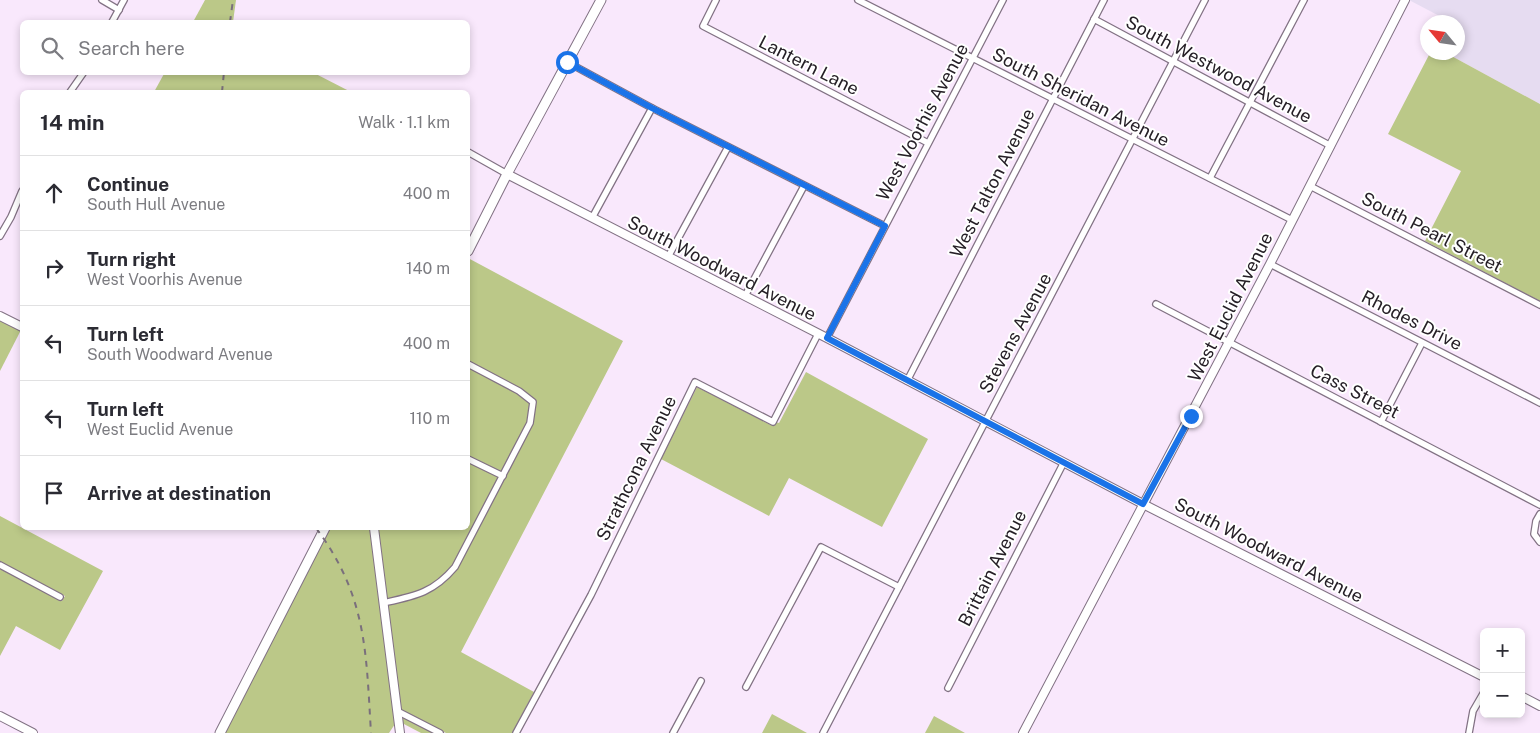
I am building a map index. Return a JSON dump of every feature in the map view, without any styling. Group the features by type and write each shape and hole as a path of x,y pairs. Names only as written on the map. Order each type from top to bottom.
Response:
{"main road":[{"path":"470,248 507,174 601,0"},
{"path":"220,733 324,530"}],"street":[{"path":"102,0 119,10"},
{"path":"113,20 124,0"},
{"name":"Lantern Lane","path":"716,0 703,26 928,143"},
{"name":"South Sheridan Avenue","path":"858,0 1292,220"},
{"name":"West Voorhis Avenue","path":"827,338 1003,0"},
{"name":"West Talton Avenue","path":"908,381 1104,0"},
{"name":"Stevens Avenue","path":"824,733 1205,0"},
{"path":"1210,178 1304,0"},
{"name":"West Euclid Avenue","path":"1023,733 1270,264 1405,0"},
{"name":"South Westwood Avenue","path":"1094,19 1174,60 1331,146"},
{"path":"567,62 652,108 885,226"},
{"path":"71,90 82,75"},
{"path":"592,218 652,108"},
{"path":"668,257 728,147"},
{"path":"470,153 507,174"},
{"name":"South Woodward Avenue","path":"507,174 827,338 1143,504 1480,675"},
{"path":"745,296 804,186"},
{"name":"South Pearl Street","path":"1310,186 1540,305"},
{"path":"0,236 20,196"},
{"name":"Rhodes Drive","path":"1270,264 1540,404"},
{"name":"Cass Street","path":"1156,304 1540,505"},
{"path":"0,316 20,327"},
{"name":"Strathcona Avenue","path":"516,733 591,595 694,382 773,422 818,334"},
{"path":"1381,422 1422,342"},
{"path":"383,603 419,595 445,580 455,567 530,423 533,402 519,391 470,365"},
{"path":"470,460 504,476"},
{"name":"Brittain Avenue","path":"948,688 1064,462"},
{"path":"1540,514 1536,522 1534,534 1540,542"},
{"path":"374,530 400,733"},
{"path":"746,687 821,546 899,587"},
{"path":"0,565 60,597"},
{"path":"674,733 700,682"},
{"path":"1525,698 1540,706"},
{"path":"1469,733 1473,711 1480,699"},
{"path":"397,711 440,733"},
{"path":"0,716 32,733"}],"shaded area":[{"path":"1409,0 1540,0 1540,104 1459,60 1465,60 1465,15 1438,15"}],"green space":[{"path":"205,0 236,0 233,20 194,20"},
{"path":"1426,60 1459,60 1540,104 1540,301 1425,241 1461,171 1388,134"},
{"path":"163,75 318,75 347,90 155,90"},
{"path":"470,259 623,341 461,652 534,692 512,733 446,733 400,709 377,530 470,530"},
{"path":"0,319 20,329 20,332 0,371"},
{"path":"806,372 928,439 882,527 789,478 769,516 661,459 697,387 771,425 776,422 779,423"},
{"path":"0,516 20,527 20,530 26,530 103,571 60,650 16,626 0,656 0,569 62,601 65,596 0,562"},
{"path":"328,530 370,530 395,724 389,733 223,733"},
{"path":"772,714 807,733 762,733"},
{"path":"401,716 433,733 421,733 402,723"},
{"path":"934,716 965,733 925,733"}],"railway":[{"path":"230,20 233,0"},
{"path":"222,90 224,75"},
{"path":"317,530 333,553 345,577 361,626 365,650 371,733"}],"route":[{"path":"567,62 652,108 885,226 827,338 1143,504 1191,416"}]}
